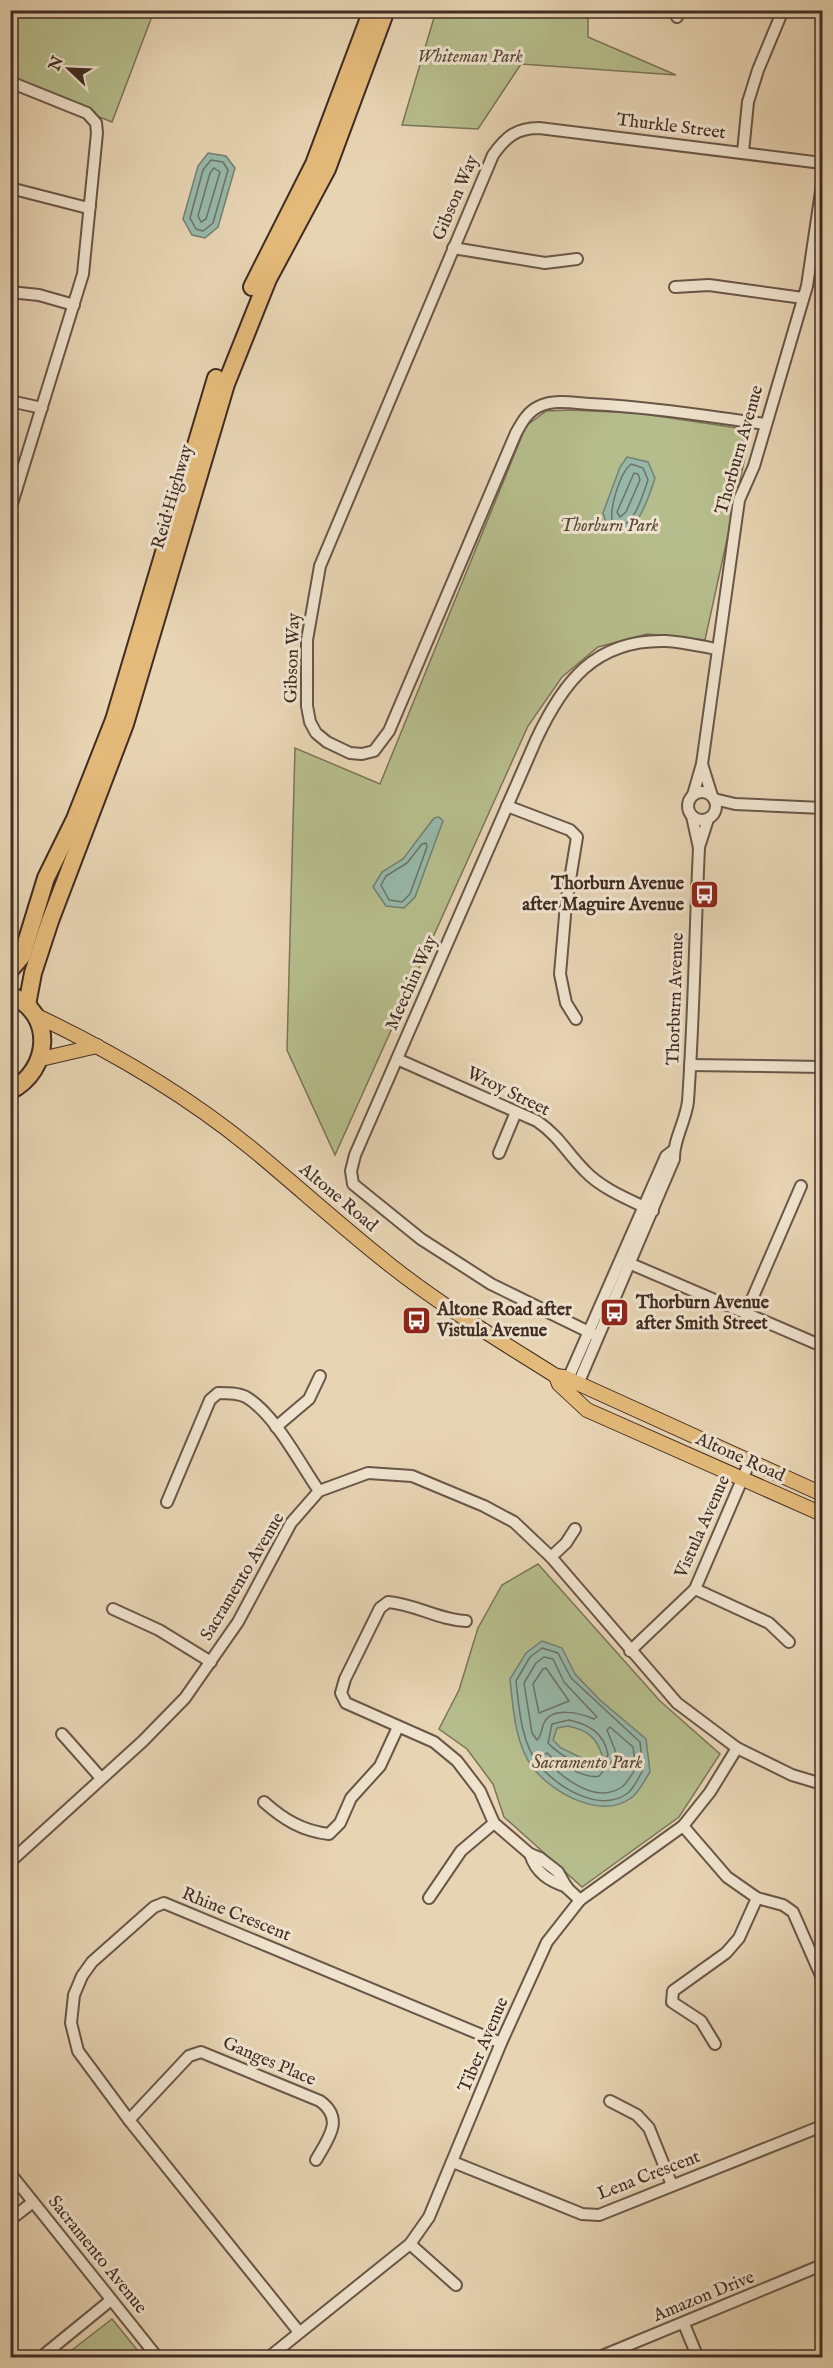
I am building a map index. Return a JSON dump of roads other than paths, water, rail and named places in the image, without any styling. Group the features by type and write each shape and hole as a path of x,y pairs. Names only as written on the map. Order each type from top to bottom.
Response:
{"highway":[{"name":"Reid Highway","path":"10,970 22,956 46,878 79,809 110,731 178,512 198,432 235,326 257,276 314,164 372,10"},
{"name":"Reid Highway","path":"31,1010 33,973 50,921 125,724 226,384 268,279 327,169 386,10"},
{"path":"10,994 31,1010 42,1032 41,1059 32,1074 11,1091"}],"main road":[{"name":"Altone Road","path":"31,1010 133,1067 251,1148 390,1265 465,1320 567,1380 822,1494"},
{"path":"41,1059 97,1046"},
{"name":"Altone Road","path":"567,1380 559,1384 587,1410 822,1514"}],"street":[{"path":"743,152 748,102 758,70 783,10"},
{"path":"10,82 27,87 93,116 97,133 83,274 10,510"},
{"name":"Thurkle Street","path":"516,131 539,128 822,163"},
{"name":"Gibson Way","path":"516,131 502,141 493,155 320,566 307,640 307,706 310,722 316,733 327,742 350,753 362,754 374,751 389,731 516,433 531,412 553,402 639,406 765,424"},
{"name":"Thorburn Avenue","path":"693,795 702,764 739,500 754,466 812,264 822,185"},
{"path":"10,188 84,207 90,206"},
{"path":"453,249 545,263 577,259"},
{"path":"675,287 709,285 803,298"},
{"path":"10,292 39,295 74,304"},
{"path":"10,402 42,408"},
{"name":"Meechin Way","path":"593,1334 491,1284 421,1239 353,1184 351,1171 355,1155 557,697 572,678 608,651 649,642 667,641 717,649"},
{"name":"Thorburn Avenue","path":"702,764 713,797"},
{"path":"735,804 699,820 692,816 688,805 693,795 700,792 735,804 822,808"},
{"path":"712,815 713,797"},
{"path":"507,806 570,830 578,837 566,904 560,974 566,1003 576,1019"},
{"name":"Thorburn Avenue","path":"699,848 712,815"},
{"name":"Thorburn Avenue","path":"567,1380 593,1334 648,1209 666,1156 674,1150 684,1121 690,1065 699,848 692,816"},
{"name":"Wroy Street","path":"397,1059 516,1112 556,1134 586,1172 611,1190 648,1209"},
{"path":"690,1065 822,1067"},
{"path":"499,1153 516,1112"},
{"path":"746,1313 801,1186"},
{"path":"625,1261 822,1346"},
{"path":"276,1427 309,1399 320,1376"},
{"path":"166,1502 210,1400 218,1393 245,1396 276,1427 319,1491"},
{"name":"Vistula Avenue","path":"630,1651 695,1589 750,1461"},
{"name":"Sacramento Avenue","path":"10,1862 143,1741 185,1698 238,1622 291,1523 319,1491 369,1473 412,1476 484,1506 514,1522 551,1557 677,1703 737,1748 792,1775 822,1784"},
{"path":"551,1557 566,1543 575,1529"},
{"path":"695,1589 770,1623 789,1642"},
{"path":"466,1621 452,1620 400,1603 388,1602 380,1608 345,1679 341,1693 346,1703 434,1742 457,1761 480,1791 494,1824 530,1854 534,1866 549,1881 567,1888 580,1900"},
{"path":"113,1610 159,1630 211,1662"},
{"path":"264,1802 283,1819 313,1832 329,1834 340,1823 351,1798 380,1766 398,1727"},
{"path":"62,1734 101,1778"},
{"name":"Tiber Avenue","path":"268,2358 410,2244 429,2217 501,2043 547,1942 580,1900 683,1826 710,1792 737,1748"},
{"path":"429,1898 461,1851 494,1824"},
{"path":"683,1826 726,1877 757,1898 783,1905 794,1912 822,1978"},
{"path":"715,2044 701,2021 672,2001 673,1991 726,1953 739,1938 757,1898"},
{"name":"Rhine Crescent","path":"299,2332 129,2120 78,2051 71,2023 74,1995 82,1976 92,1962 154,1906 164,1903 501,2043"},
{"name":"Ganges Place","path":"129,2120 189,2056 201,2052 320,2101 330,2108 334,2121 331,2134 316,2160"},
{"path":"609,2101 637,2115 650,2128 672,2185"},
{"name":"Lena Crescent","path":"453,2162 582,2214 599,2215 822,2126"},
{"name":"Sacramento Avenue","path":"10,2173 158,2358"},
{"path":"10,2220 33,2202"},
{"path":"410,2244 456,2285"},
{"name":"Amazon Drive","path":"597,2358 684,2324 822,2265"},
{"path":"40,2358 111,2300"},
{"path":"684,2324 698,2358"}],"water":[{"path":"208,153 226,156 235,168 218,227 205,238 192,235 183,219 198,166"},
{"path":"627,457 648,462 655,478 639,517 626,530 618,532 608,529 603,513 620,467"},
{"path":"439,817 443,821 415,897 404,908 386,906 373,887 382,872 403,859 434,818"},
{"path":"542,1641 562,1648 575,1674 600,1700 646,1739 650,1772 634,1796 619,1804 592,1805 565,1794 533,1768 519,1737 510,1679 526,1653","holes":["568,1726 590,1735 597,1743 602,1755 594,1764 561,1748 553,1740 557,1728"]}],"place":[{"name":"Thorburn Avenue after Maguire Avenue","path":"705,894"},
{"name":"Thorburn Avenue after Smith Street","path":"615,1313"},
{"name":"Altone Road after Vistula Avenue","path":"416,1320"}],"park label":[{"name":"Whiteman Park","path":"470,57"},
{"name":"Thorburn Park","path":"609,526"},
{"name":"Sacramento Park","path":"587,1763"}]}
